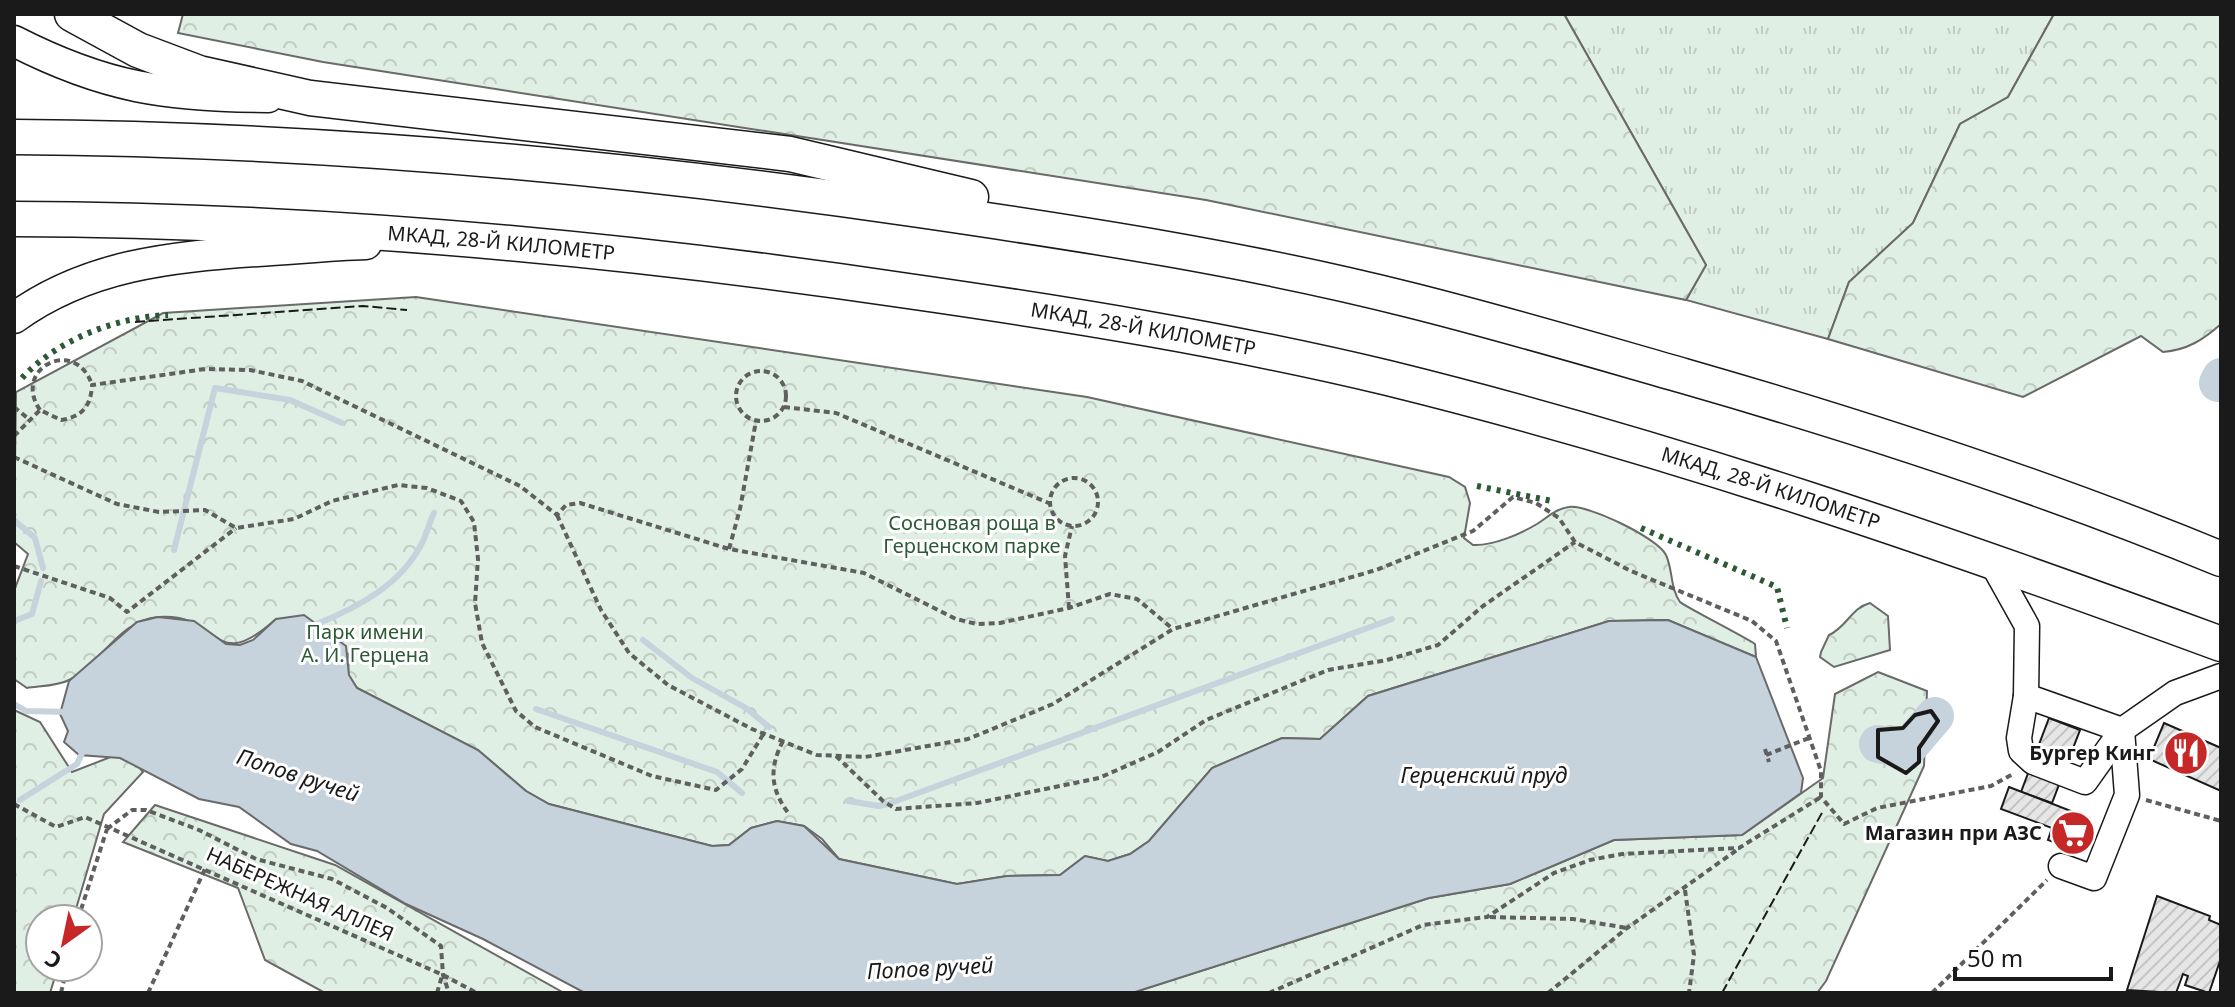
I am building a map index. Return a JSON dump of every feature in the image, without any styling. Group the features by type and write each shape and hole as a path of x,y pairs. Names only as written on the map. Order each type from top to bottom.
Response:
{"highway":[{"path":"72,14 138,50 199,73 310,98 790,154 1407,299 1790,406 1919,448 2221,559"},
{"path":"20,137 387,151 642,173 1142,242 1274,269"},
{"name":"МКАД, 28-Й КИЛОМЕТР","path":"18,223 137,221 507,242 664,258 1128,323 1388,378 1767,484 1989,558 2221,644"}],"main road":[{"path":"14,41 54,62 125,86 193,96 310,98"},
{"path":"14,318 93,275 173,256 355,245 507,242"}],"lane":[{"path":"1989,558 2027,626 2026,696 2019,738 2021,751 2033,762 2085,782 2122,730 2175,693 2221,676"},
{"path":"2026,696 2122,730"},
{"path":"2061,866 2094,878 2127,795 2122,730"}],"path":[{"path":"66,360 78,364 92,385 86,408 72,418 51,418 40,410 32,396 34,379 48,363 66,360"},
{"path":"92,385 205,369 250,370 302,381 497,474 520,486 557,515 601,610 629,653 668,685 764,733 817,755 865,757 968,739 1053,704 1173,629 1376,570 1473,531 1513,497 1536,503 1559,518 1575,542 1631,571 1752,621 1776,641 1821,771 1821,797 1844,824 1877,808 1991,786 2033,762"},
{"path":"770,373 779,379 786,397 784,407 772,419 756,421 740,409 736,399 742,380 750,374 770,373"},
{"path":"14,407 30,420"},
{"path":"784,407 836,413 1051,504"},
{"path":"14,436 40,410"},
{"path":"729,549 740,509 756,421"},
{"path":"14,457 117,504 159,512 205,510 236,528"},
{"path":"1071,478 1090,484 1096,492 1097,511 1082,525 1072,526 1057,519 1051,504 1055,489 1071,478"},
{"path":"14,566 110,598 127,612 236,528 294,519 332,501 398,485 427,488 461,501 474,522 478,559 475,603 482,643 516,711 535,727 652,776 716,790 742,769 764,733"},
{"path":"557,515 566,505 580,503 729,549 864,573 956,619 977,624 1000,623 1069,608 1110,594 1137,599 1173,629"},
{"path":"1069,608 1065,556 1072,526"},
{"path":"836,756 883,801 896,809 977,803 1099,778 1158,752 1206,720 1328,670 1387,660 1438,645 1483,606 1575,542"},
{"path":"1769,762 1766,752 1809,738"},
{"path":"783,741 771,767 780,801 789,814"},
{"path":"2127,795 2221,821"},
{"path":"1548,993 1627,928 1685,890 1739,848 1821,797"},
{"name":"НАБЕРЕЖНАЯ АЛЛЕЯ","path":"14,804 56,827 85,817 443,975 477,993"},
{"path":"83,903 107,829 132,810 146,810 199,830 256,859 332,879 387,908 441,946 443,975 449,993"},
{"path":"1487,917 1554,873 1590,860 1622,854 1739,848"},
{"path":"1932,993 2061,866"},
{"path":"148,993 205,869"},
{"path":"1685,890 1694,955 1689,993"},
{"path":"1269,993 1423,925 1487,917 1559,918 1627,928"},
{"path":"437,993 443,975"}],"green space":[{"path":"183,14 1564,14 1706,265 1686,300 1206,200 323,62 178,33"},
{"path":"1564,14 2054,14 2008,97 1960,124 1913,223 1849,282 1828,339 1686,300 1706,265"},
{"path":"2054,14 2221,14 2221,324 2194,343 2172,351 2163,352 2141,336 2023,397 1828,339 1849,282 1913,223 1960,124 2008,97"},
{"path":"416,297 1087,397 1449,477 1465,487 1470,503 1464,538 1473,545 1489,544 1515,535 1564,508 1591,511 1637,532 1660,548 1666,555 1680,602 1755,644 1756,657 1668,620 1609,621 1368,696 1320,739 1282,738 1212,768 1149,841 1130,854 1108,861 1085,856 1060,875 1007,876 957,884 839,859 822,839 804,826 777,821 751,828 729,845 712,846 549,804 526,791 478,750 357,688 348,675 349,654 276,619 255,635 227,643 195,623 179,618 144,620 121,634 91,664 69,680 27,688 14,679 14,591 28,554 14,542 16,392 163,313"},
{"path":"1870,603 1888,616 1890,650 1834,667 1820,657 1829,635 1858,609"},
{"path":"1878,672 1927,691 1924,766 1826,981 1817,993 1132,993 1429,898 1510,884 1614,840 1742,835 1823,778 1835,694"},
{"path":"14,710 40,722 72,772 126,751 143,772 104,814 78,903 24,903 24,983 53,983 50,993 14,993"},
{"path":"155,805 335,865 564,993 325,993 265,960 238,888 123,842"}],"water":[{"name":"Герценский пруд","path":"304,615 346,646 349,675 357,688 478,750 526,791 549,804 712,846 729,845 751,828 777,821 804,826 839,859 957,884 1007,876 1060,875 1085,856 1108,861 1130,854 1149,841 1212,768 1282,738 1320,739 1368,696 1609,621 1668,620 1756,657 1803,778 1801,793 1742,835 1614,840 1510,884 1429,898 1132,993 585,993 483,939 406,904 317,851 291,844 239,807 199,799 120,758 79,755 64,742 68,731 60,714 69,681 137,622 158,617 194,621 226,644 240,645 253,640 276,619"}],"building":[{"path":"2049,718 2080,730 2052,803 2021,792"},
{"name":"Бургер Кинг","path":"2164,723 2221,748 2221,791 2149,759"},
{"path":"2009,787 2089,818 2077,851 2048,840 2052,828 2001,809"},
{"path":"2157,896 2210,916 2209,920 2221,925 2221,958 2209,993 2185,985 2188,976 2183,974 2176,993 2127,990"}],"waterway":[{"path":"2218,383 2221,377"},
{"path":"174,550 215,388 290,400 342,423"},
{"path":"317,624 363,602 390,583 413,558 434,513"},
{"path":"14,520 35,538 43,568"},
{"path":"14,621 32,614 41,581"},
{"path":"848,801 879,806 888,804 1392,619"},
{"path":"643,640 692,678 746,708 769,727"},
{"name":"Попов ручей","path":"14,704 26,711 69,712"},
{"path":"536,709 717,772 742,793"},
{"path":"1878,744 1906,750 1935,716"},
{"path":"20,800 77,764 84,749"},
{"path":"1906,750 1914,766"}],"hedge":[{"path":"22,378 52,352 89,333 128,320 168,315"},
{"path":"1477,486 1552,501"},
{"path":"1641,528 1777,587 1787,628"}],"fence":[{"path":"135,322 363,306 407,310"},
{"path":"1722,993 1823,811"}],"wall":[{"path":"1931,711 1938,721 1919,748 1919,762 1906,773 1878,757 1878,730 1903,728 1915,715 1931,711"}],"place":[{"name":"Бургер Кинг","path":"2186,753"},
{"name":"Магазин при АЗС","path":"2073,833"}],"park label":[{"name":"Сосновая роща в Герценском парке","path":"972,534"},
{"name":"Парк имени А. И. Герцена","path":"365,644"}]}
